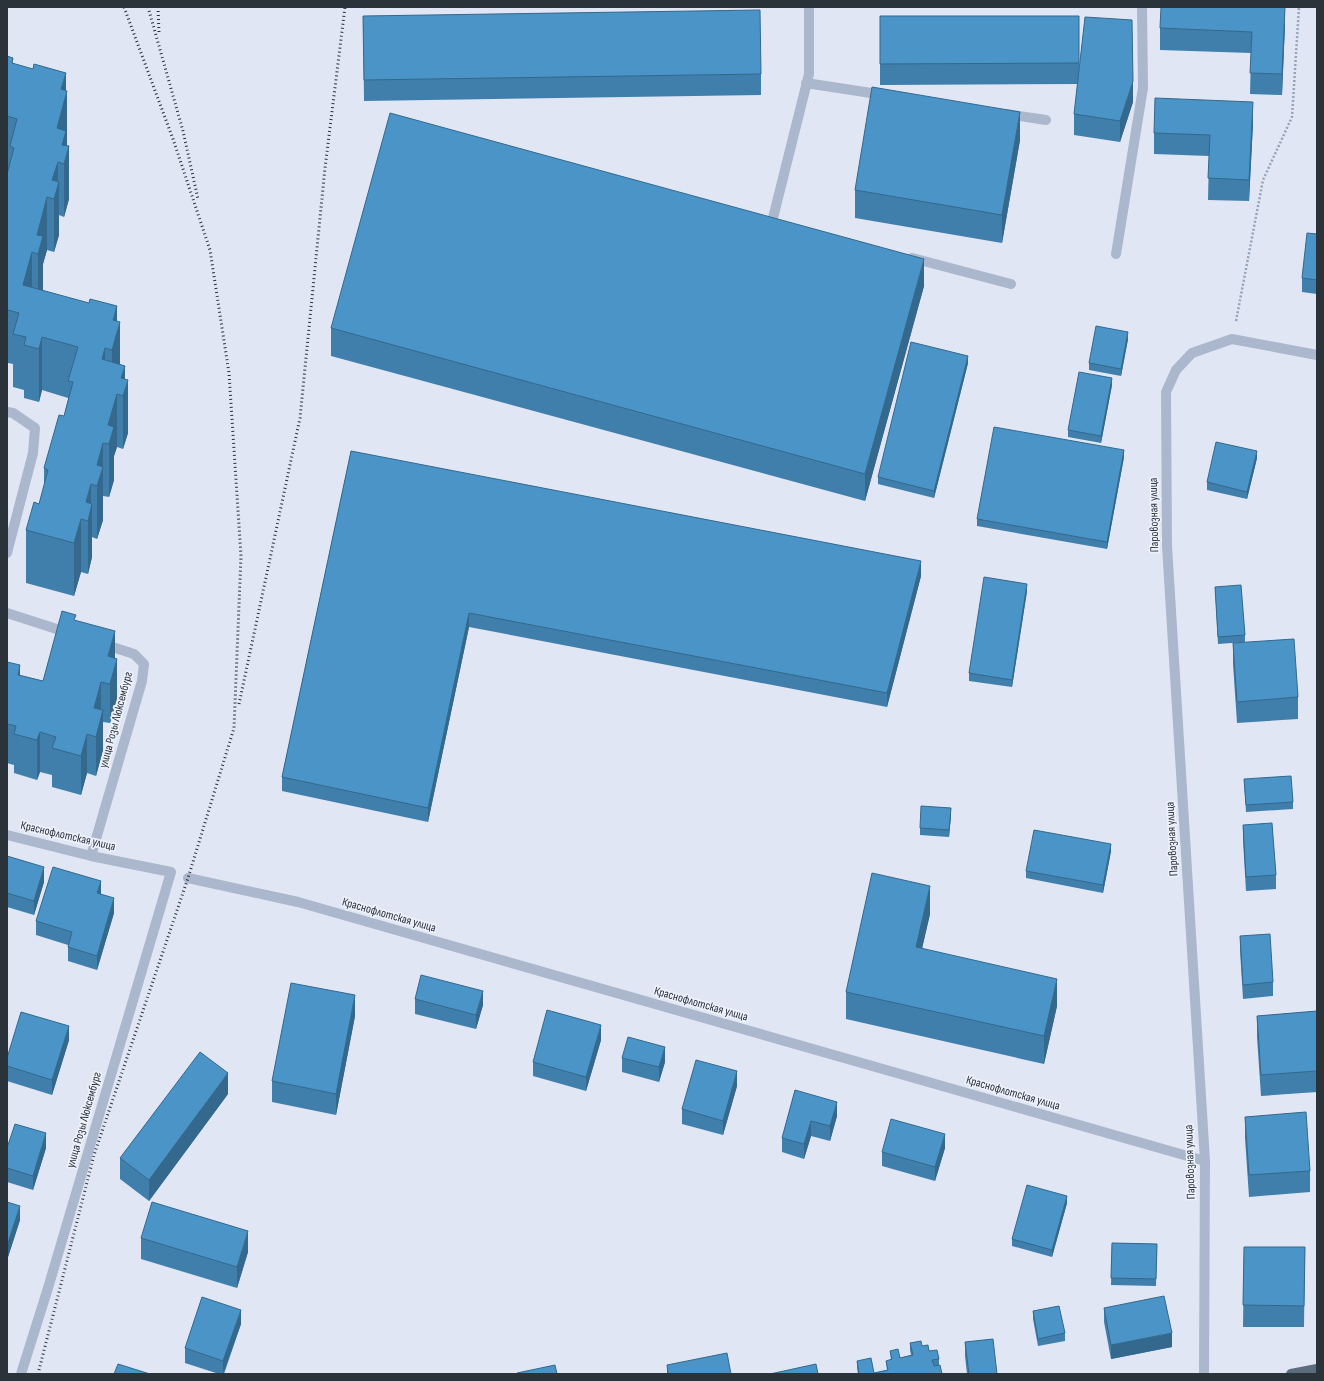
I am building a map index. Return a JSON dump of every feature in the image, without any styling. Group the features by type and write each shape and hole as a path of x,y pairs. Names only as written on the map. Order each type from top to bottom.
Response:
{"main road":[{"path":"1291,1374 1317,1369"}],"street":[{"path":"772,222 809,74 809,7"},
{"path":"1116,254 1143,88 1142,7"},
{"path":"806,83 891,96"},
{"path":"1000,113 1046,120"},
{"path":"903,256 1011,284"},
{"path":"1232,339 1317,355"},
{"name":"Паровозная улица","path":"1204,1374 1205,1161 1167,546 1166,392 1176,370 1192,353 1232,339"},
{"path":"7,412 13,413 35,428 33,453 7,553"},
{"path":"7,613 81,637"},
{"name":"улица Розы Люксембург","path":"92,856 142,681 144,664 134,654 96,642"},
{"name":"Краснофлотская улица","path":"7,835 92,856 171,872"},
{"name":"улица Розы Люксембург","path":"21,1374 48,1288 171,872"},
{"name":"Краснофлотская улица","path":"188,878 306,904 1205,1161"}],"path":[{"path":"1232,339 1263,180 1292,117 1299,7"}],"building":[{"path":"1161,7 1285,7 1282,74 1250,73 1252,32 1160,28"},
{"path":"760,10 761,74 364,80 363,16"},
{"path":"880,16 1079,16 1079,63 880,64"},
{"path":"1085,17 1132,20 1133,81 1120,121 1074,114"},
{"path":"7,56 13,58 12,63 33,69 34,64 66,73 61,89 67,91 57,128 66,131 62,145 69,146 64,164 58,162 52,180 59,182 54,199 47,197 37,235 43,236 38,254 32,252 23,285 89,303 90,299 117,306 113,320 120,322 112,350 105,348 102,359 125,366 121,378 128,380 123,396 117,394 108,425 114,427 109,444 103,443 97,465 103,467 97,486 91,484 86,502 92,504 88,521 81,519 74,543 26,530 34,502 39,504 48,470 44,468 59,415 64,416 73,382 68,381 78,347 42,337 39,349 24,345 26,337 13,334 19,313 8,310 7,315 7,174 14,148 10,146 17,119 7,116"},
{"path":"872,87 1020,112 1002,215 855,190"},
{"path":"1155,98 1253,102 1249,180 1208,178 1210,135 1154,133"},
{"path":"390,113 924,259 865,474 331,328"},
{"path":"1307,233 1317,234 1317,280 1302,278"},
{"path":"1096,326 1128,332 1121,369 1089,363"},
{"path":"911,342 968,356 934,491 878,477"},
{"path":"1079,372 1112,378 1101,436 1068,430"},
{"path":"994,427 1124,450 1107,542 977,519"},
{"path":"1216,442 1257,451 1247,492 1207,482"},
{"path":"351,451 921,561 887,693 469,613 428,808 282,777"},
{"path":"984,577 1027,584 1012,680 969,673"},
{"path":"1241,585 1245,635 1218,637 1215,587"},
{"path":"62,611 76,615 74,620 115,631 108,656 117,659 110,684 101,682 94,708 103,710 96,737 87,734 81,756 52,748 56,737 40,732 37,740 14,734 16,726 7,724 7,662 20,665 18,675 43,681"},
{"path":"1294,639 1298,697 1237,702 1233,643"},
{"path":"1291,776 1293,802 1246,805 1244,779"},
{"path":"921,806 951,808 949,830 920,828"},
{"path":"1272,823 1276,875 1246,877 1243,825"},
{"path":"1034,830 1111,844 1103,885 1026,871"},
{"path":"7,856 44,867 34,901 7,893"},
{"path":"53,867 101,881 97,893 114,898 97,956 68,947 72,932 36,921"},
{"path":"872,873 930,886 916,947 1057,979 1044,1036 846,992"},
{"path":"1270,934 1273,982 1243,985 1240,936"},
{"path":"421,975 483,991 476,1015 415,999"},
{"path":"291,983 355,995 336,1094 272,1081"},
{"path":"547,1010 601,1025 586,1077 533,1062"},
{"path":"1317,1011 1317,1071 1261,1075 1257,1016"},
{"path":"21,1012 69,1026 52,1080 7,1066 7,1058"},
{"path":"628,1037 665,1047 659,1067 622,1058"},
{"path":"200,1052 228,1073 149,1180 120,1158"},
{"path":"696,1060 737,1071 723,1121 682,1109"},
{"path":"795,1090 837,1102 830,1126 811,1121 804,1144 782,1138"},
{"path":"1306,1112 1310,1171 1249,1175 1245,1117"},
{"path":"891,1119 945,1134 935,1167 882,1152"},
{"path":"15,1124 46,1133 33,1176 7,1168 7,1148"},
{"path":"1027,1185 1067,1196 1052,1250 1012,1239"},
{"path":"7,1202 20,1206 8,1243 7,1243"},
{"path":"152,1202 248,1231 237,1267 141,1238"},
{"path":"1112,1243 1157,1244 1156,1279 1111,1278"},
{"path":"1244,1247 1305,1247 1304,1306 1243,1305"},
{"path":"1164,1296 1172,1333 1111,1345 1104,1308"},
{"path":"202,1297 241,1310 223,1361 185,1348"},
{"path":"1059,1306 1065,1333 1038,1339 1033,1311"},
{"path":"993,1339 997,1374 969,1374 965,1342"},
{"path":"921,1341 922,1346 928,1345 929,1351 937,1350 939,1359 932,1360 934,1366 940,1365 942,1374 859,1374 857,1361 871,1358 874,1373 888,1370 886,1361 892,1359 890,1351 898,1349 900,1358 913,1355 910,1343"},
{"path":"727,1353 731,1374 668,1374 667,1365"},
{"path":"118,1364 150,1374 114,1374"},
{"path":"816,1364 818,1374 770,1374"},
{"path":"555,1365 557,1374 517,1374 517,1373"}],"railway":[{"path":"38,1374 94,1155 188,878 234,728 241,556 229,373 210,250 173,139 124,7"},
{"path":"148,7 183,131 198,199"},
{"path":"158,7 159,33"},
{"path":"239,704 300,418 325,168 345,7"}]}
